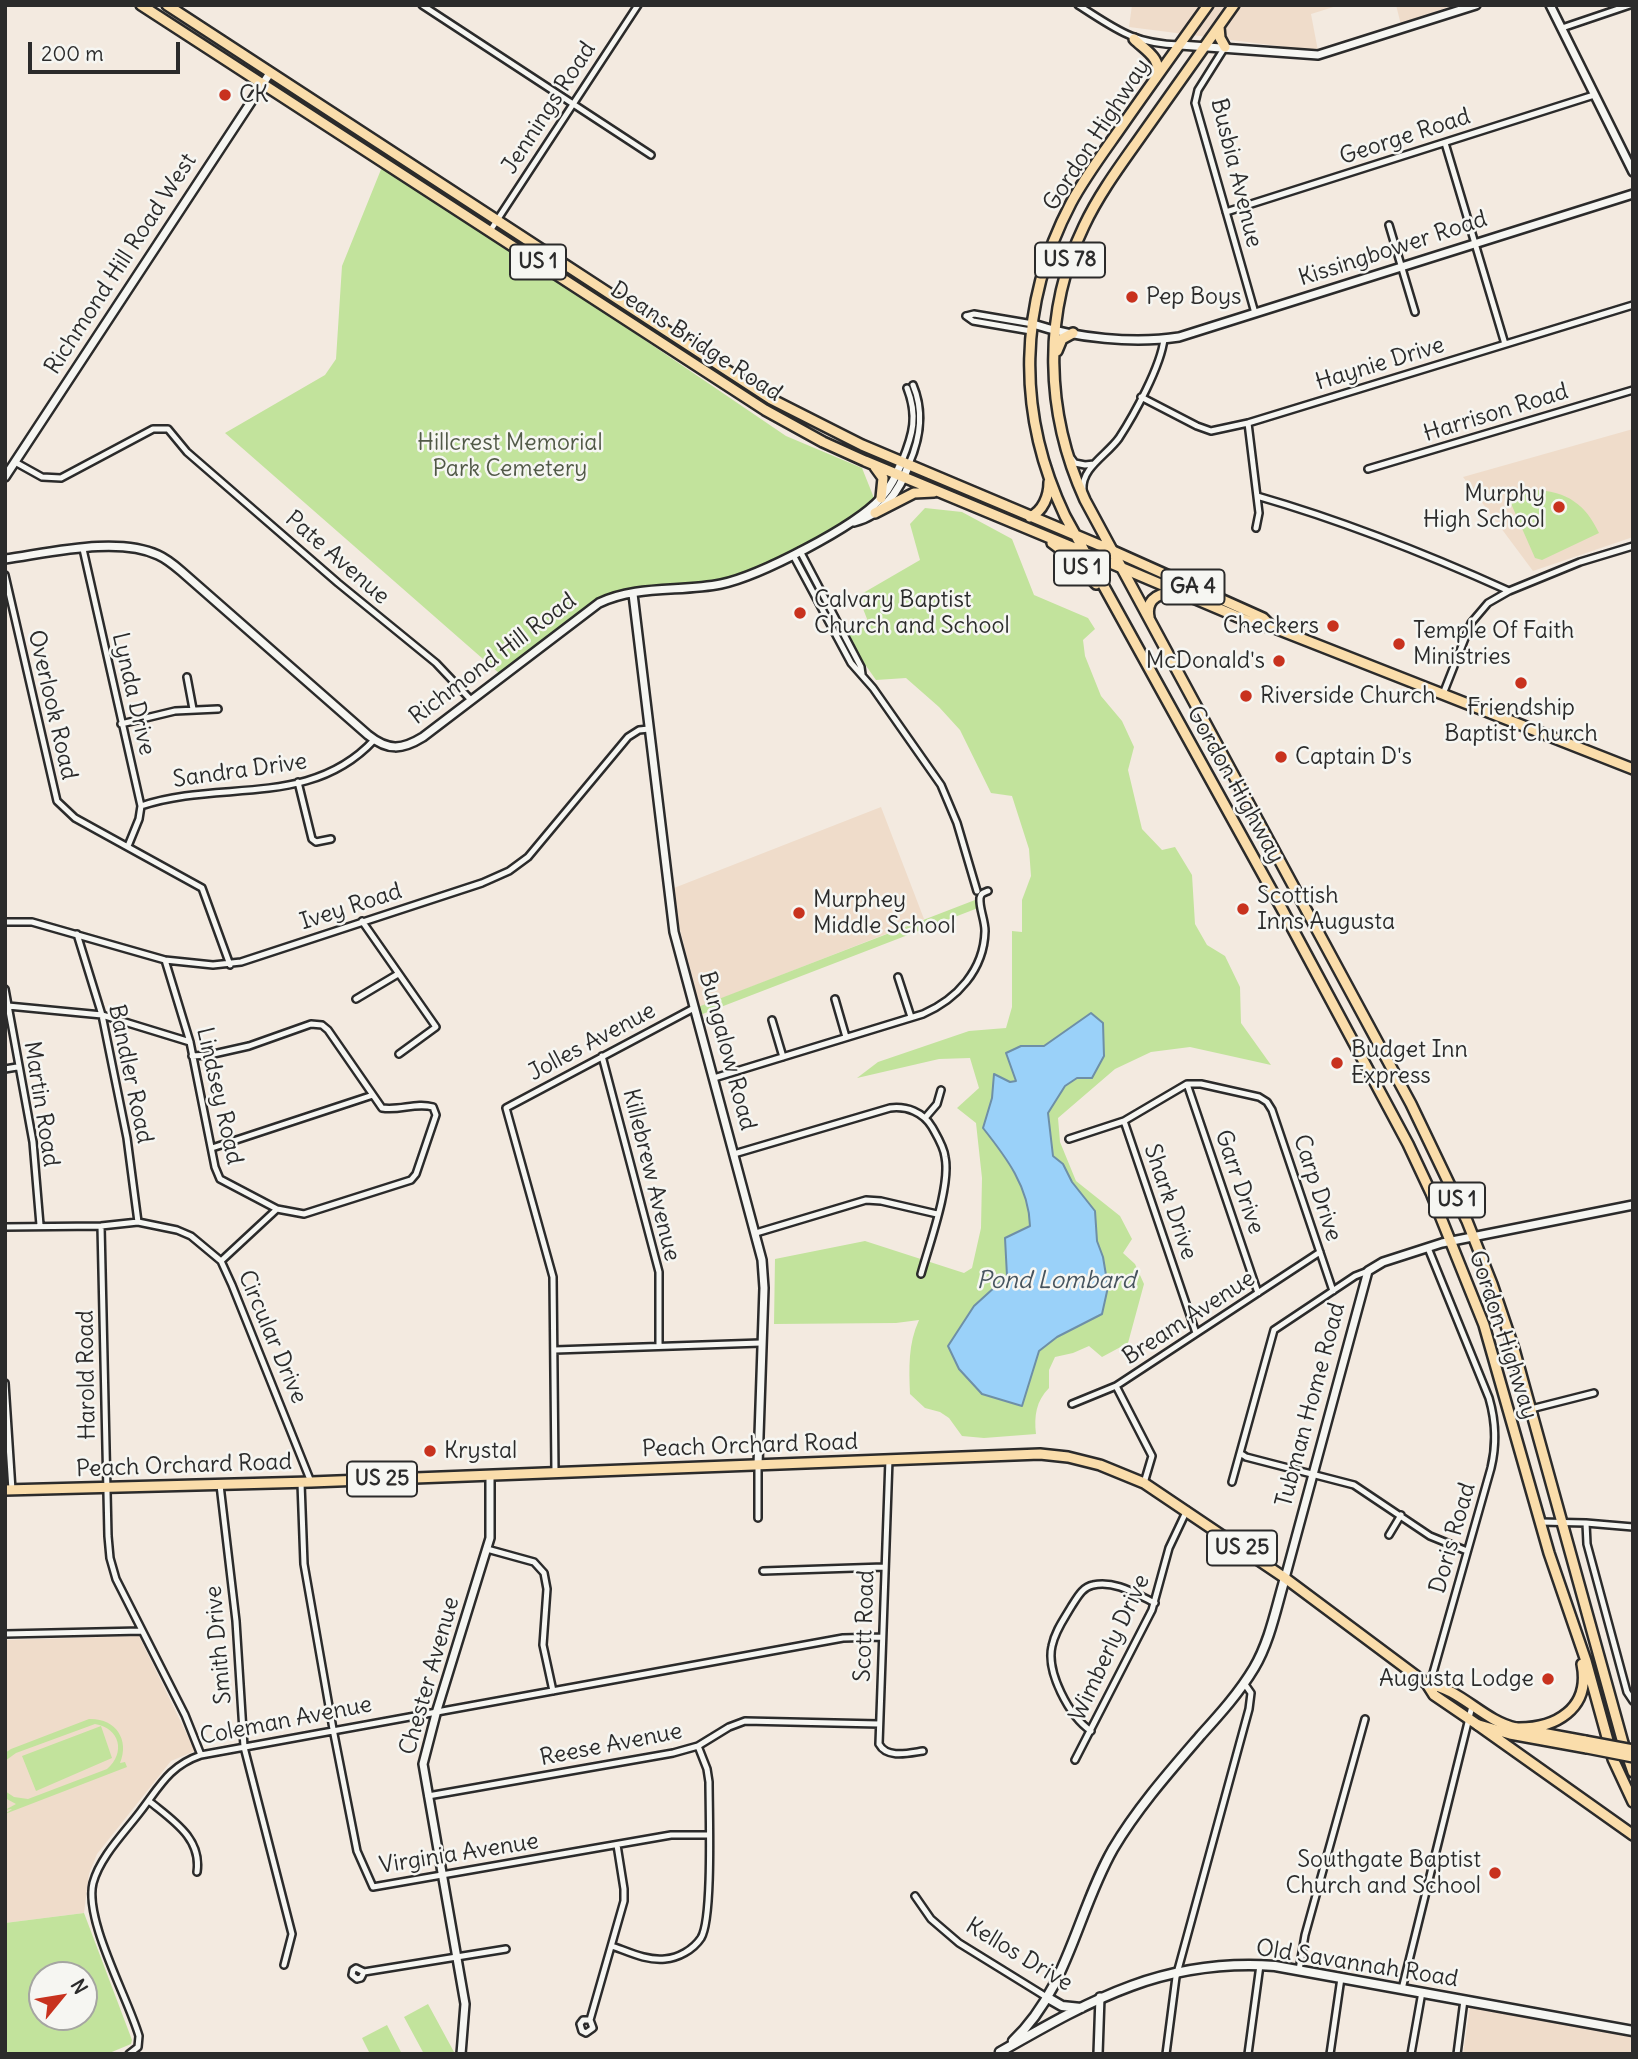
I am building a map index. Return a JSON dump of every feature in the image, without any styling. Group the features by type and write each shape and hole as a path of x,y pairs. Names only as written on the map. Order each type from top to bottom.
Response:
{"main road":[{"name":"Deans Bridge Road","path":"141,5 741,396 789,424 865,461 1257,625 1272,627 1633,769"},
{"name":"Deans Bridge Road","path":"167,5 771,399 837,433 1263,618 1272,627"},
{"name":"Gordon Highway","path":"1208,5 1090,173 1071,204 1046,263 1032,328 1029,357 1030,393 1040,448 1057,499 1084,552 1282,909 1408,1144 1452,1242 1484,1325 1540,1522 1586,1661 1613,1759 1633,1802"},
{"name":"Gordon Highway","path":"1234,5 1107,185 1084,225 1065,276 1055,331 1055,394 1065,448 1084,500 1420,1121 1474,1238 1503,1315 1531,1409 1633,1772"},
{"path":"1219,27 1220,38 1225,47"},
{"path":"1134,39 1156,62 1158,71 1153,82"},
{"path":"1055,394 1058,345 1064,337 1073,333"},
{"path":"865,461 882,474 884,486 881,498"},
{"path":"1030,517 1040,511 1048,493 1047,474"},
{"path":"875,513 914,493 946,494"},
{"name":"US 1","path":"1030,529 1084,569 1121,620"},
{"path":"1153,628 1148,610 1151,601 1160,594 1179,592"},
{"name":"Peach Orchard Road","path":"9,1490 1056,1455 1084,1461 1144,1483 1187,1510 1285,1578 1427,1684 1433,1695 1478,1725"},
{"name":"Tubman Home Road","path":"999,2053 1023,2031 1048,1998 1060,1975 1099,1876 1125,1829 1158,1785 1244,1683 1265,1645 1285,1578"},
{"path":"1516,1728 1543,1727 1562,1717 1575,1703 1582,1686 1581,1662 1560,1589"},
{"name":"Peach Orchard Road","path":"1427,1684 1442,1686 1497,1722 1516,1728"},
{"path":"1478,1725 1510,1734 1586,1745 1633,1757"},
{"name":"US 25","path":"1478,1725 1633,1836"},
{"name":"US 25","path":"1516,1728 1586,1745 1633,1750"},
{"name":"Old Savannah Road","path":"999,2053 1100,1997 1141,1981 1180,1971 1222,1966 1260,1965 1298,1970 1633,2031"},
{"name":"Kellos Drive","path":"1048,1998 1062,2006 1081,2008"}],"street":[{"path":"422,5 651,155"},
{"path":"1078,5 1134,39 1318,55 1476,5"},
{"path":"1550,5 1633,172"},
{"path":"1562,28 1630,5"},
{"name":"Jennings Road","path":"490,231 636,6"},
{"name":"Busbia Avenue","path":"1225,47 1198,90 1195,103 1255,313"},
{"name":"Richmond Hill Road West","path":"5,477 270,73"},
{"name":"George Road","path":"1226,212 1594,95"},
{"path":"1445,143 1505,344"},
{"name":"Kissingbower Road","path":"974,318 1073,333 1164,339 1179,337 1633,194"},
{"path":"1389,225 1415,312"},
{"name":"Haynie Drive","path":"1141,397 1211,431 1248,423 1633,305"},
{"path":"1084,500 1082,486 1085,475 1119,438 1162,355 1164,339"},
{"name":"Richmond Hill Road","path":"374,740 392,748 404,747 423,737 591,608 608,598 733,581 764,570 850,523 875,513 895,493 906,463 915,413 910,386"},
{"name":"Harrison Road","path":"1368,469 1633,390"},
{"path":"1248,423 1259,513 1256,528"},
{"name":"Pate Avenue","path":"15,462 38,476 54,478 74,472 157,428 171,431 180,443 338,583 436,663 471,700"},
{"path":"1065,448 1075,463 1085,466 1094,464"},
{"name":"Richmond Hill Road","path":"850,523 881,498 901,476"},
{"path":"1257,496 1335,519 1433,556 1509,591"},
{"path":"1442,695 1471,623 1488,603 1509,591 1580,562 1633,546"},
{"path":"5,559 83,549 134,548 163,557 374,740"},
{"name":"Lynda Drive","path":"83,549 141,806"},
{"path":"797,553 861,667 862,674 941,785 957,823 977,891"},
{"name":"Overlook Road","path":"5,575 57,801 75,818 202,888 230,965"},
{"name":"Bungalow Road","path":"633,594 674,932 764,1271 758,1518"},
{"path":"187,677 193,709"},
{"path":"121,724 175,711 218,709"},
{"name":"Ivey Road","path":"5,922 32,922 165,960 230,965 482,883 513,869 546,837 628,737 635,732 649,729"},
{"name":"Sandra Drive","path":"141,806 177,797 260,790 333,773 374,740"},
{"path":"298,782 312,839 316,842 331,839"},
{"path":"128,846 139,820 141,806"},
{"path":"714,1078 911,1017 947,1002 973,974 981,953 985,932 981,895 988,891"},
{"path":"362,922 436,1027 400,1054"},
{"name":"Bandler Road","path":"77,934 102,1015 127,1138 138,1222"},
{"name":"Lindsey Road","path":"165,960 190,1042 220,1179 278,1209"},
{"path":"356,999 398,974"},
{"path":"898,977 911,1017"},
{"name":"Martin Road","path":"5,989 33,1142 40,1225"},
{"path":"835,999 846,1037"},
{"path":"8,1006 102,1015 190,1042"},
{"name":"Jolles Avenue","path":"555,1350 553,1277 506,1108 694,1008"},
{"path":"772,1020 783,1057"},
{"path":"192,1056 249,1046 311,1024 322,1025 382,1108 423,1104 433,1107 436,1115 416,1174 411,1180 304,1214 278,1209 221,1261"},
{"name":"Killebrew Avenue","path":"602,1056 659,1272 659,1346"},
{"path":"5,1069 17,1066"},
{"path":"1069,1139 1124,1121 1187,1084"},
{"name":"Carp Drive","path":"1187,1084 1201,1084 1264,1099 1272,1110 1333,1291"},
{"name":"Garr Drive","path":"1187,1084 1258,1293"},
{"path":"925,1118 937,1104 942,1090"},
{"path":"212,1148 373,1095"},
{"path":"734,1154 890,1108 909,1109 925,1118 941,1145 946,1158 946,1172 921,1275"},
{"name":"Shark Drive","path":"1124,1121 1196,1333"},
{"path":"756,1233 866,1200 937,1214"},
{"path":"1232,1482 1273,1330 1354,1276 1383,1262 1452,1242 1633,1205"},
{"name":"Circular Drive","path":"5,1227 101,1226 138,1222 177,1230 191,1236 221,1261 306,1482"},
{"name":"Harold Road","path":"101,1226 108,1536 113,1568 189,1722 201,1755"},
{"name":"Doris Road","path":"1427,1248 1489,1398 1495,1425 1494,1454 1433,1672 1427,1684"},
{"name":"Bream Avenue","path":"1072,1404 1116,1386 1320,1252"},
{"name":"Tubman Home Road","path":"1285,1578 1368,1271"},
{"path":"555,1472 555,1350 761,1343"},
{"path":"5,1382 9,1490"},
{"path":"1116,1386 1152,1456 1144,1483"},
{"path":"1531,1409 1594,1393"},
{"path":"1489,1398 1504,1394"},
{"path":"1240,1453 1246,1457 1354,1485 1438,1541 1467,1551"},
{"name":"Scott Road","path":"889,1460 879,1744 883,1751 895,1754 923,1751"},
{"name":"Chester Avenue","path":"461,2054 464,2004 428,1796 424,1756 487,1549 491,1526 490,1475"},
{"name":"Virginia Avenue","path":"306,1482 304,1563 357,1851 373,1887 443,1877 671,1835 708,1835"},
{"name":"Smith Drive","path":"220,1485 236,1621 244,1747 292,1934 284,1965"},
{"name":"Wimberly Drive","path":"1075,1760 1155,1603 1169,1548 1187,1510"},
{"path":"1389,1535 1401,1515"},
{"path":"1540,1522 1633,1527"},
{"path":"1586,1523 1587,1544 1627,1692 1633,1701"},
{"path":"487,1549 534,1562 544,1573 547,1589 543,1645 553,1690"},
{"path":"763,1571 884,1567"},
{"path":"1091,1731 1072,1713 1053,1671 1051,1650 1059,1627 1081,1592 1091,1585 1117,1586 1155,1603"},
{"path":"5,1634 142,1631"},
{"name":"Coleman Avenue","path":"129,2054 138,2047 138,2032 96,1923 93,1883 100,1867 175,1767 201,1755 333,1729 843,1638 882,1637"},
{"path":"1166,2054 1176,1976 1180,1971 1249,1709 1251,1693 1244,1683"},
{"path":"1402,1989 1472,1706"},
{"path":"1298,1970 1365,1719"},
{"name":"Reese Avenue","path":"428,1796 673,1753 698,1746 744,1721 879,1724"},
{"path":"612,1946 650,1959 666,1959 683,1954 700,1939 706,1920 709,1777 698,1746"},
{"path":"149,1801 188,1836 199,1859 197,1872"},
{"path":"590,2020 625,1895 617,1845"},
{"name":"Kellos Drive","path":"915,1896 930,1919 959,1944 1048,1998"},
{"path":"363,1972 506,1949"},
{"path":"1248,2054 1260,1965"},
{"path":"1330,2054 1341,1978"},
{"path":"1412,2054 1422,1992"},
{"path":"1098,2054 1100,1997"},
{"path":"1457,2054 1464,2000"}],"shaded area":[{"path":"1132,5 1340,5 1311,14 1318,51 1129,27"},
{"path":"1396,5 1453,5 1401,25"},
{"name":"Murphy High School","path":"1633,429 1633,537 1533,571 1463,477"},
{"name":"Murphey Middle School","path":"881,807 924,919 700,1007 679,926 674,888"},
{"path":"139,1636 195,1751 171,1761 97,1854 89,1874 84,1913 5,1923 5,1640"},
{"path":"1470,2007 1596,2027 1633,2036 1633,2054 1463,2054"}],"green space":[{"name":"Hillcrest Memorial Park Cemetery","path":"382,167 546,273 786,436 862,468 876,503 780,562 720,584 614,597 580,616 499,673 225,433 325,375 336,359 342,266"},
{"path":"1535,490 1557,493 1574,501 1588,515 1599,533 1542,560 1535,558 1509,499"},
{"path":"925,508 962,512 1012,539 1034,595 1088,618 1095,629 1083,640 1085,656 1101,696 1122,721 1134,747 1128,770 1142,829 1162,850 1175,847 1192,875 1195,924 1207,945 1225,956 1240,987 1241,1023 1271,1065 1190,1047 1151,1052 1115,1069 1058,1118 1060,1142 1076,1181 1120,1216 1132,1239 1123,1253 1135,1264 1144,1284 1128,1343 1102,1357 1089,1346 1055,1357 1049,1370 1049,1388 1037,1409 1036,1434 984,1438 962,1436 949,1418 925,1408 910,1394 911,1347 919,1320 896,1323 774,1324 775,1259 865,1241 964,1273 972,1268 981,1228 982,1178 976,1123 957,1108 979,1088 970,1058 939,1059 857,1078 878,1062 969,1031 1006,1028 1012,1007 1012,931 1022,932 1022,900 1031,876 1029,849 1012,796 991,793 960,730 906,678 876,680 849,636 859,627 871,629 858,596 920,560 910,524"},
{"path":"975,900 978,908 700,1015 698,1007"},
{"path":"89,1719 106,1722 118,1732 123,1746 120,1763 125,1762 127,1767 5,1814 12,1809 5,1810 16,1804 5,1798 5,1791 14,1797 28,1799 107,1769 113,1763 117,1756 118,1742 110,1730 95,1724 16,1753 5,1761 5,1753 11,1749"},
{"path":"101,1726 112,1758 36,1791 22,1756"},
{"path":"84,1913 132,2040 131,2044 107,2054 5,2054 5,1923"},
{"path":"428,2004 454,2052 451,2054 424,2054 404,2017"},
{"path":"387,2025 402,2054 370,2054 362,2038"}],"water":[{"name":"Pond Lombard","path":"1091,1013 1103,1023 1104,1056 1092,1078 1077,1078 1065,1086 1048,1113 1053,1156 1063,1164 1072,1182 1095,1211 1097,1241 1103,1257 1108,1287 1102,1314 1057,1337 1039,1351 1022,1406 982,1394 959,1369 948,1346 974,1306 1007,1276 1005,1238 1030,1226 1029,1212 1015,1173 983,1128 992,1098 994,1074 1010,1082 1016,1081 1006,1053 1021,1046 1044,1046"}],"place":[{"name":"CK","path":"225,95"},
{"name":"Pep Boys","path":"1132,297"},
{"name":"Murphy High School","path":"1559,507"},
{"name":"Calvary Baptist Church and School","path":"800,613"},
{"name":"Checkers","path":"1333,626"},
{"name":"Temple Of Faith Ministries","path":"1399,644"},
{"name":"McDonald's","path":"1279,661"},
{"name":"Friendship Baptist Church","path":"1521,683"},
{"name":"Riverside Church","path":"1246,696"},
{"name":"Captain D's","path":"1281,757"},
{"name":"Scottish Inns Augusta","path":"1243,909"},
{"name":"Murphey Middle School","path":"799,913"},
{"name":"Budget Inn Express","path":"1337,1063"},
{"name":"Krystal","path":"430,1451"},
{"name":"Augusta Lodge","path":"1548,1679"},
{"name":"Southgate Baptist Church and School","path":"1495,1873"}]}
